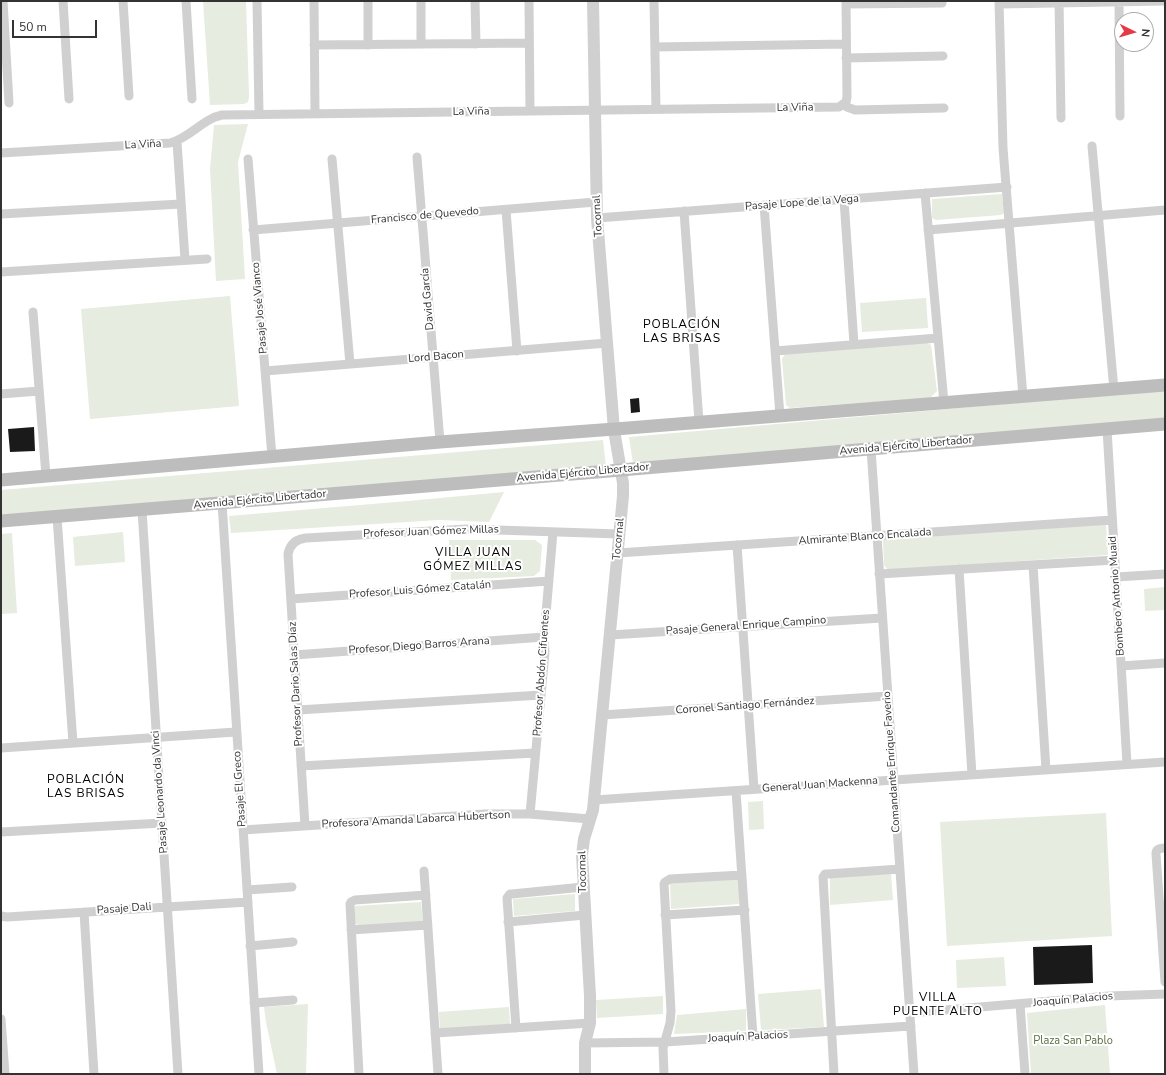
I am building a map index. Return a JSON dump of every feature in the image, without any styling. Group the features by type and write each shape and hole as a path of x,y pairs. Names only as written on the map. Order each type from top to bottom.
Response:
{"main road":[{"path":"1,480 440,442 614,430 1165,385"},
{"name":"Avenida Ejército Libertador","path":"1,521 1165,424"}],"street":[{"path":"3,1 9,103"},
{"path":"63,1 69,99"},
{"path":"123,1 129,96"},
{"path":"186,1 192,99"},
{"path":"257,1 259,114"},
{"path":"314,1 315,113"},
{"path":"368,1 368,44"},
{"path":"421,1 421,44"},
{"path":"475,1 476,44"},
{"path":"529,1 530,111"},
{"name":"Tocornal","path":"585,1074 585,1043 590,1023 590,996 582,847 594,800 623,496 623,483 614,430 596,202 593,1"},
{"path":"654,1 656,109"},
{"path":"1023,397 1003,135 999,2 1165,1"},
{"path":"1059,2 1061,118"},
{"path":"1119,2 1120,116"},
{"path":"942,3 846,3 847,96 844,104 855,110 944,108"},
{"path":"314,45 529,43"},
{"path":"655,47 846,44"},
{"path":"846,58 943,56"},
{"name":"La Viña","path":"1,153 177,142 206,121 217,116 228,114 839,107 844,104"},
{"path":"177,142 185,260"},
{"path":"1092,146 1114,390"},
{"name":"David García","path":"417,156 440,442"},
{"name":"Pasaje José Vianco","path":"248,159 272,457"},
{"path":"332,159 350,364"},
{"name":"Pasaje Lope de la Vega","path":"597,218 1007,187"},
{"path":"925,193 944,403"},
{"path":"844,200 854,344"},
{"name":"Francisco de Quevedo","path":"254,230 596,202"},
{"path":"1,214 181,204"},
{"path":"764,205 780,416"},
{"path":"506,210 518,351"},
{"path":"928,230 1165,210"},
{"path":"684,212 699,422"},
{"path":"1,272 207,259"},
{"path":"33,312 46,476"},
{"path":"775,351 938,338"},
{"name":"Lord Bacon","path":"265,371 607,343"},
{"path":"1,394 39,391"},
{"name":"Bombero Antonio Muaid","path":"1107,428 1128,764"},
{"name":"Comandante Enrique Faverio","path":"871,449 914,1074"},
{"name":"Pasaje El Greco","path":"222,503 259,1074"},
{"name":"Pasaje Leonardo da Vinci","path":"142,510 178,1074"},
{"path":"57,516 72,743"},
{"name":"Almirante Blanco Encalada","path":"618,553 1112,520"},
{"name":"Profesor Juan Gómez Millas","path":"293,543 297,540 306,538 438,530 487,529 619,534"},
{"name":"Profesor Abdón Cifuentes","path":"530,814 545,652 544,637 553,532"},
{"name":"Profesor Dario Salas Díaz","path":"293,543 288,554 305,826"},
{"path":"737,545 754,790"},
{"path":"879,574 1115,560"},
{"path":"1033,565 1046,770"},
{"path":"959,569 972,775"},
{"path":"1116,577 1165,574"},
{"name":"Profesor Luis Gómez Catalán","path":"291,599 549,581"},
{"name":"Pasaje General Enrique Campino","path":"610,634 882,618"},
{"name":"Profesor Diego Barros Arana","path":"294,655 544,637"},
{"path":"1121,666 1165,663"},
{"path":"298,710 541,695"},
{"name":"Coronel Santiago Fernández","path":"602,714 888,696"},
{"path":"1,748 236,732"},
{"path":"301,766 535,753"},
{"name":"General Juan Mackenna","path":"594,800 1165,762"},
{"path":"736,791 753,1036"},
{"name":"Profesora Amanda Labarca Hubertson","path":"243,830 485,814 530,814 590,819"},
{"path":"1,832 162,823"},
{"path":"1161,849 1156,854 1161,882 1165,982"},
{"path":"834,1074 822,879 828,874 900,868"},
{"path":"424,871 438,1074"},
{"path":"664,1074 663,1053 670,1023 671,1011 665,882 670,879 742,874"},
{"path":"247,890 292,887"},
{"path":"516,1028 508,922 508,896 512,894 583,887"},
{"path":"359,1074 351,902 355,900 426,895"},
{"name":"Pasaje Dali","path":"1,916 7,917 248,902"},
{"path":"666,915 745,910"},
{"path":"84,912 94,1074"},
{"path":"508,922 585,915"},
{"path":"352,930 428,925"},
{"path":"250,946 293,942"},
{"name":"Joaquín Palacios","path":"910,1013 1109,996 1165,994"},
{"path":"254,1003 293,1000"},
{"path":"1020,1004 1025,1074"},
{"path":"1,1019 5,1074"},
{"path":"435,1034 590,1023"},
{"name":"Joaquín Palacios","path":"585,1043 665,1042 911,1026"}],"green space":[{"path":"203,1 246,1 249,96 248,102 244,104 210,105"},
{"path":"248,124 238,162 245,279 216,281 210,169 214,125"},
{"path":"1002,194 1004,213 1001,215 936,220 932,218 932,199"},
{"path":"230,296 239,406 90,419 81,309"},
{"path":"926,298 928,328 862,332 860,303"},
{"path":"926,342 931,345 937,391 930,398 790,408 786,405 782,359 785,354"},
{"path":"1165,390 1165,420 633,463 629,437"},
{"path":"603,440 606,467 1,515 1,490"},
{"path":"504,492 489,522 439,520 231,533 229,516"},
{"path":"1106,524 1108,555 888,570 884,565 883,539"},
{"path":"123,532 125,562 75,566 73,537"},
{"path":"12,533 17,613 1,614 1,534"},
{"name":"VILLA JUAN GÓMEZ MILLAS","path":"449,540 535,540 542,545 540,571 534,576 451,580"},
{"path":"1165,587 1165,610 1145,611 1144,589"},
{"path":"763,801 764,829 749,830 748,802"},
{"path":"1106,813 1112,936 947,946 940,822"},
{"path":"891,874 893,900 830,905 830,877"},
{"path":"739,879 739,904 671,909 670,883"},
{"path":"575,894 575,911 514,916 513,899"},
{"path":"421,902 423,922 359,926 355,923 355,906"},
{"path":"1004,957 1006,986 957,988 956,960"},
{"path":"821,989 824,1027 761,1030 758,994"},
{"path":"663,996 663,1014 597,1018 596,1000"},
{"path":"308,1004 306,1074 277,1074 264,1007"},
{"name":"Plaza San Pablo","path":"1105,1005 1110,1074 1031,1074 1027,1013"},
{"path":"509,1007 510,1024 440,1029 439,1012"},
{"path":"746,1009 746,1031 674,1034 677,1015"}],"building":[{"path":"639,398 640,412 631,413 630,399"},
{"path":"34,427 35,451 10,452 8,429"},
{"path":"1092,945 1093,983 1034,985 1033,947"}],"district":[{"name":"POBLACIÓN LAS BRISAS","path":"682,332"},
{"name":"VILLA JUAN GÓMEZ MILLAS","path":"473,560"},
{"name":"POBLACIÓN LAS BRISAS","path":"86,787"},
{"name":"VILLA PUENTE ALTO","path":"938,1005"}]}
